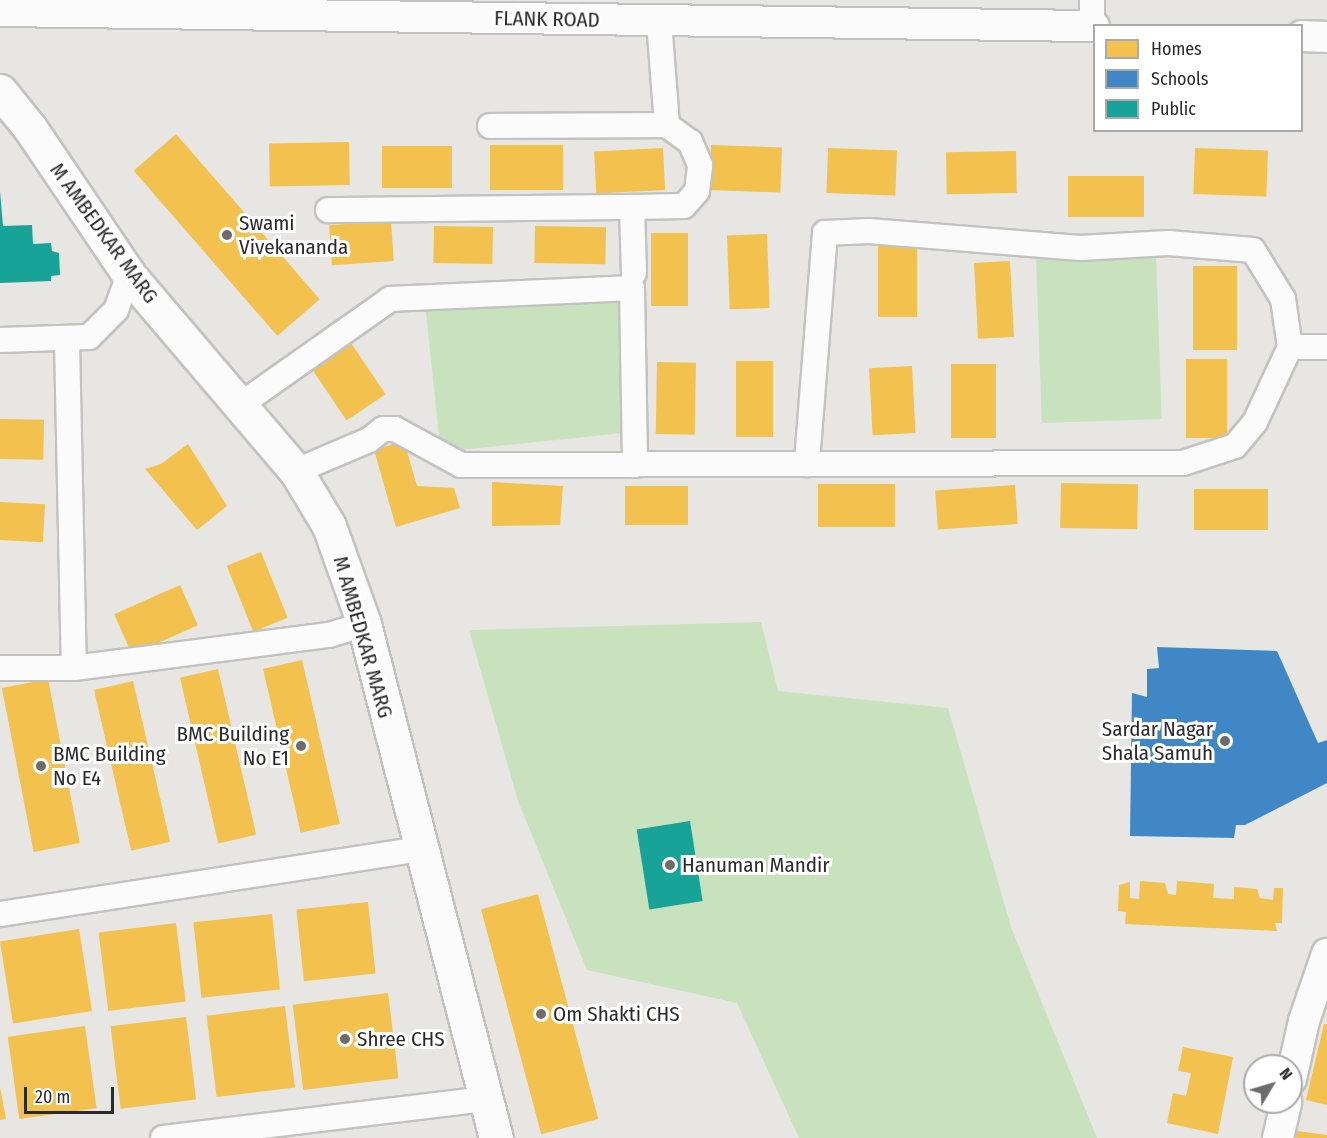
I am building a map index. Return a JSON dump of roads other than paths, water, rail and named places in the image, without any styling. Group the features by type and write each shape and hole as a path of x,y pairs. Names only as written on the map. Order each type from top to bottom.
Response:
{"main road":[{"name":"M AMBEDKAR MARG","path":"0,91 30,128 129,275 296,471 329,526 364,624 483,1099 496,1138"}],"street":[{"name":"FLANK ROAD","path":"0,10 659,20 1093,17"},
{"path":"659,20 667,125"},
{"path":"328,210 684,206 697,191 700,165 690,142 667,125 490,126"},
{"path":"632,207 634,273"},
{"path":"296,471 369,440 383,429 395,429 461,465 1183,464 1211,457 1236,446 1255,422 1290,347 1283,298 1253,250 1168,243 1080,248 869,231 825,233 807,464"},
{"path":"0,340 67,341 89,337 116,310 129,275"},
{"path":"240,405 390,299 632,288 635,465"},
{"path":"67,341 74,668"},
{"path":"1290,347 1327,347"},
{"path":"0,668 74,668 329,636 364,624"},
{"path":"0,914 419,849"},
{"path":"1300,1054 1319,1003 1327,954"},
{"path":"163,1138 483,1099"},
{"path":"1278,1138 1283,1114"}],"place":[{"name":"Swami Vivekananda","path":"227,235"},
{"name":"Sardar Nagar Shala Samuh","path":"1225,741"},
{"name":"BMC Building No E1","path":"301,746"},
{"name":"BMC Building No E4","path":"41,766"},
{"name":"Hanuman Mandir","path":"670,865"},
{"name":"Om Shakti CHS","path":"541,1014"},
{"name":"Shree CHS","path":"345,1039"}]}
